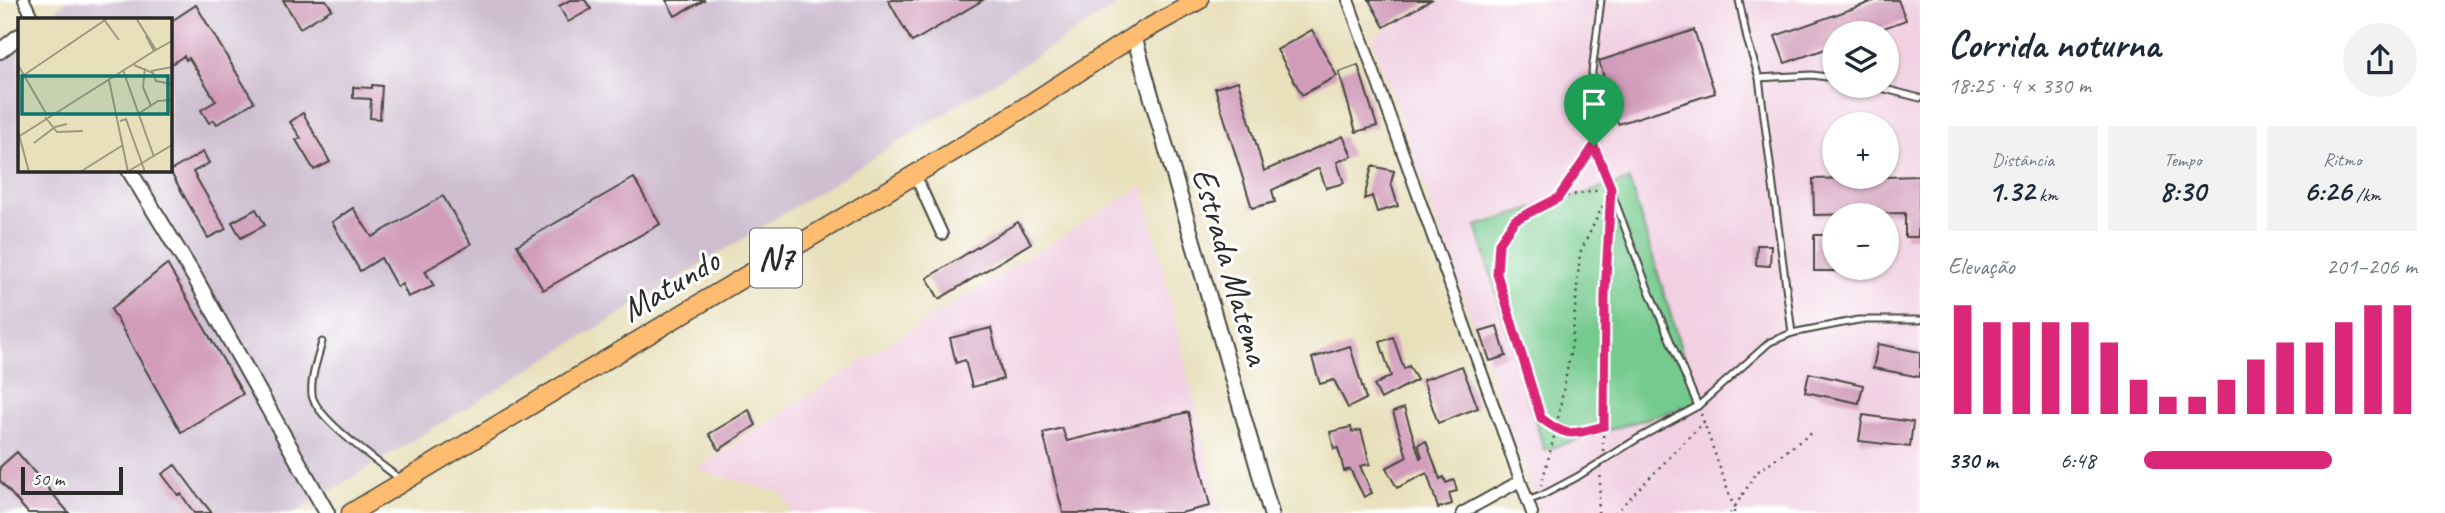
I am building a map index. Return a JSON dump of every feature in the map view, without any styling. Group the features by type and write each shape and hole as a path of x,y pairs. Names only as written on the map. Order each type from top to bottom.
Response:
{"main road":[{"name":"Matundo","path":"351,513 994,127 1134,36 1199,0"}],"street":[{"path":"24,0 33,18"},
{"path":"1348,0 1520,481 1533,499 1532,513"},
{"name":"Estrada Matema","path":"1134,36 1271,513"},
{"path":"0,51 18,37"},
{"path":"130,172 194,276 327,513"},
{"path":"915,175 942,234"},
{"path":"1462,513 1520,481"}],"lane":[{"path":"1601,0 1592,72 1596,120 1594,146 1647,286 1698,406"},
{"path":"1739,0 1759,78 1792,333"},
{"path":"1759,78 1822,76"},
{"path":"1899,93 1920,98"},
{"path":"1533,499 1698,406 1770,342 1792,333 1858,320 1920,320"},
{"path":"322,342 314,372 312,396 328,421 403,482"}],"path":[{"path":"1558,198 1594,146"},
{"path":"1604,426 1572,434 1556,429 1541,418 1497,274 1499,243 1515,220 1558,198 1611,188"},
{"path":"1533,499 1556,429 1572,344 1580,253 1611,188"},
{"path":"1598,513 1604,426 1605,295 1610,215"},
{"path":"1698,406 1734,508"},
{"path":"1615,513 1704,422"},
{"path":"1732,513 1757,472 1813,432"}],"shaded area":[{"path":"68,0 1126,0 746,237 294,513 0,513 0,60 18,44 18,172 172,172 172,18 47,18"},
{"path":"1435,0 1920,0 1920,513 1540,513 1372,37"},
{"path":"1143,186 1221,513 791,513 784,494 696,469 913,328"}],"green space":[{"path":"1629,180 1698,403 1544,450 1476,226"}],"building":[{"path":"283,0 326,0 332,9 300,28"},
{"path":"570,0 585,0 591,9 568,22 559,6"},
{"path":"666,0 705,0 675,16"},
{"path":"888,0 983,0 912,42"},
{"path":"1369,0 1431,0 1384,27"},
{"path":"1877,0 1898,0 1906,20 1899,23 1822,21 1822,50 1785,63 1775,36"},
{"path":"196,5 254,102 217,124 214,120 209,123 201,110 216,101 189,58 186,60 184,56 172,64 172,21"},
{"path":"1312,30 1337,76 1302,95 1277,50"},
{"path":"1694,30 1715,93 1618,124 1599,61"},
{"path":"1358,65 1377,126 1356,132 1339,72"},
{"path":"1238,81 1264,171 1343,136 1352,156 1337,162 1344,183 1326,188 1319,168 1272,190 1275,202 1252,208 1215,88"},
{"path":"372,85 382,86 380,119 370,118 371,99 353,98 353,87 372,88"},
{"path":"303,113 330,162 314,170 296,140 301,138 290,122"},
{"path":"203,152 209,163 193,172 226,229 208,238 171,172"},
{"path":"1372,166 1394,171 1391,183 1398,206 1377,212 1372,196 1364,199"},
{"path":"1920,176 1918,237 1905,237 1905,213 1899,213 1899,203 1822,203 1822,215 1814,215 1813,179 1822,179 1822,189 1899,189 1899,177"},
{"path":"634,178 660,224 543,290 517,245"},
{"path":"443,196 471,244 425,271 434,286 408,297 402,284 397,287 381,258 360,271 332,222 353,208 372,237"},
{"path":"256,209 265,225 241,238 232,222"},
{"path":"1018,222 1031,243 939,299 927,278"},
{"path":"1814,235 1822,235 1822,271 1814,271"},
{"path":"1757,245 1771,245 1770,266 1756,265"},
{"path":"167,264 243,394 181,432 111,309"},
{"path":"1497,326 1506,356 1490,361 1480,331"},
{"path":"991,328 1003,379 972,387 965,360 956,363 950,338"},
{"path":"1393,337 1404,369 1409,366 1417,380 1381,399 1374,385 1391,376 1380,342"},
{"path":"1878,344 1920,352 1920,377 1873,368"},
{"path":"1350,346 1366,399 1348,408 1334,380 1320,384 1312,358"},
{"path":"1462,366 1478,408 1438,423 1423,380"},
{"path":"1809,373 1863,385 1859,403 1805,392"},
{"path":"1404,408 1420,458 1422,457 1418,444 1426,441 1440,479 1444,477 1446,483 1454,480 1457,491 1449,493 1452,504 1438,508 1427,473 1397,488 1386,468 1407,457 1393,412"},
{"path":"749,410 756,425 719,450 709,434"},
{"path":"1188,412 1210,506 1180,513 1063,513 1043,433 1062,428 1067,441"},
{"path":"1863,415 1913,422 1910,447 1859,441"},
{"path":"1351,427 1352,432 1361,430 1370,464 1360,466 1372,493 1364,497 1350,469 1344,471 1338,448 1334,449 1330,432"},
{"path":"17,452 69,513 28,513 0,481 0,467"},
{"path":"175,465 212,513 194,513 181,494 178,495 162,474"}],"route":[{"path":"1594,146 1611,188 1605,295 1604,426 1572,434 1556,429 1541,418 1497,274 1499,243 1515,220 1558,198 1594,146"}]}
